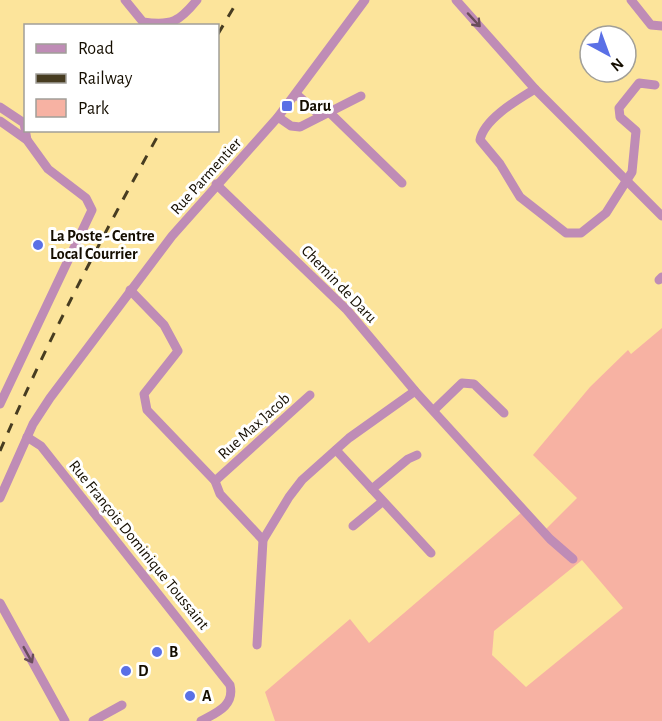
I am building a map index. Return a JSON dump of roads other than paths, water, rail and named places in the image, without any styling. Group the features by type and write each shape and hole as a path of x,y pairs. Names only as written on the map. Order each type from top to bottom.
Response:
{"street":[{"path":"125,0 143,21 159,24"},
{"path":"166,24 182,17 197,0"},
{"name":"Rue Parmentier","path":"0,498 40,411 130,290 216,184 278,117 365,0"},
{"path":"456,0 535,89 662,216"},
{"path":"631,0 651,26 662,26"},
{"path":"535,89 482,130 480,140 500,164 520,197 566,233 581,233 606,213 632,172 636,131 621,117 619,108 639,83 655,85"},
{"path":"296,94 325,114 402,183"},
{"path":"278,117 291,126 300,127 361,96"},
{"path":"0,107 24,123"},
{"path":"0,121 27,140 48,169 86,198 92,210 0,404"},
{"path":"26,132 27,140"},
{"name":"Chemin de Daru","path":"216,184 348,310 415,391 550,539 573,560"},
{"name":"Rue Max Jacob","path":"130,290 164,325 178,351 144,394 144,404 214,481 310,395"},
{"path":"434,410 462,383 474,384 504,413"},
{"path":"257,645 263,540 302,480 336,450 415,391"},
{"name":"Rue François Dominique Toussaint","path":"27,436 41,446 232,689 230,701 220,711 201,721"},
{"path":"336,450 431,553"},
{"path":"372,489 408,459 417,455"},
{"path":"214,481 220,494 263,540"},
{"path":"354,526 382,502"},
{"path":"0,603 65,721"},
{"path":"93,721 122,705"}],"railway":[{"path":"219,32 238,0"},
{"path":"0,451 76,289 160,132"}],"place":[{"name":"Daru","path":"287,106"},
{"name":"La Poste - Centre Local Courrier","path":"38,245"},
{"name":"B","path":"157,652"},
{"name":"D","path":"126,671"},
{"name":"A","path":"190,696"}]}
